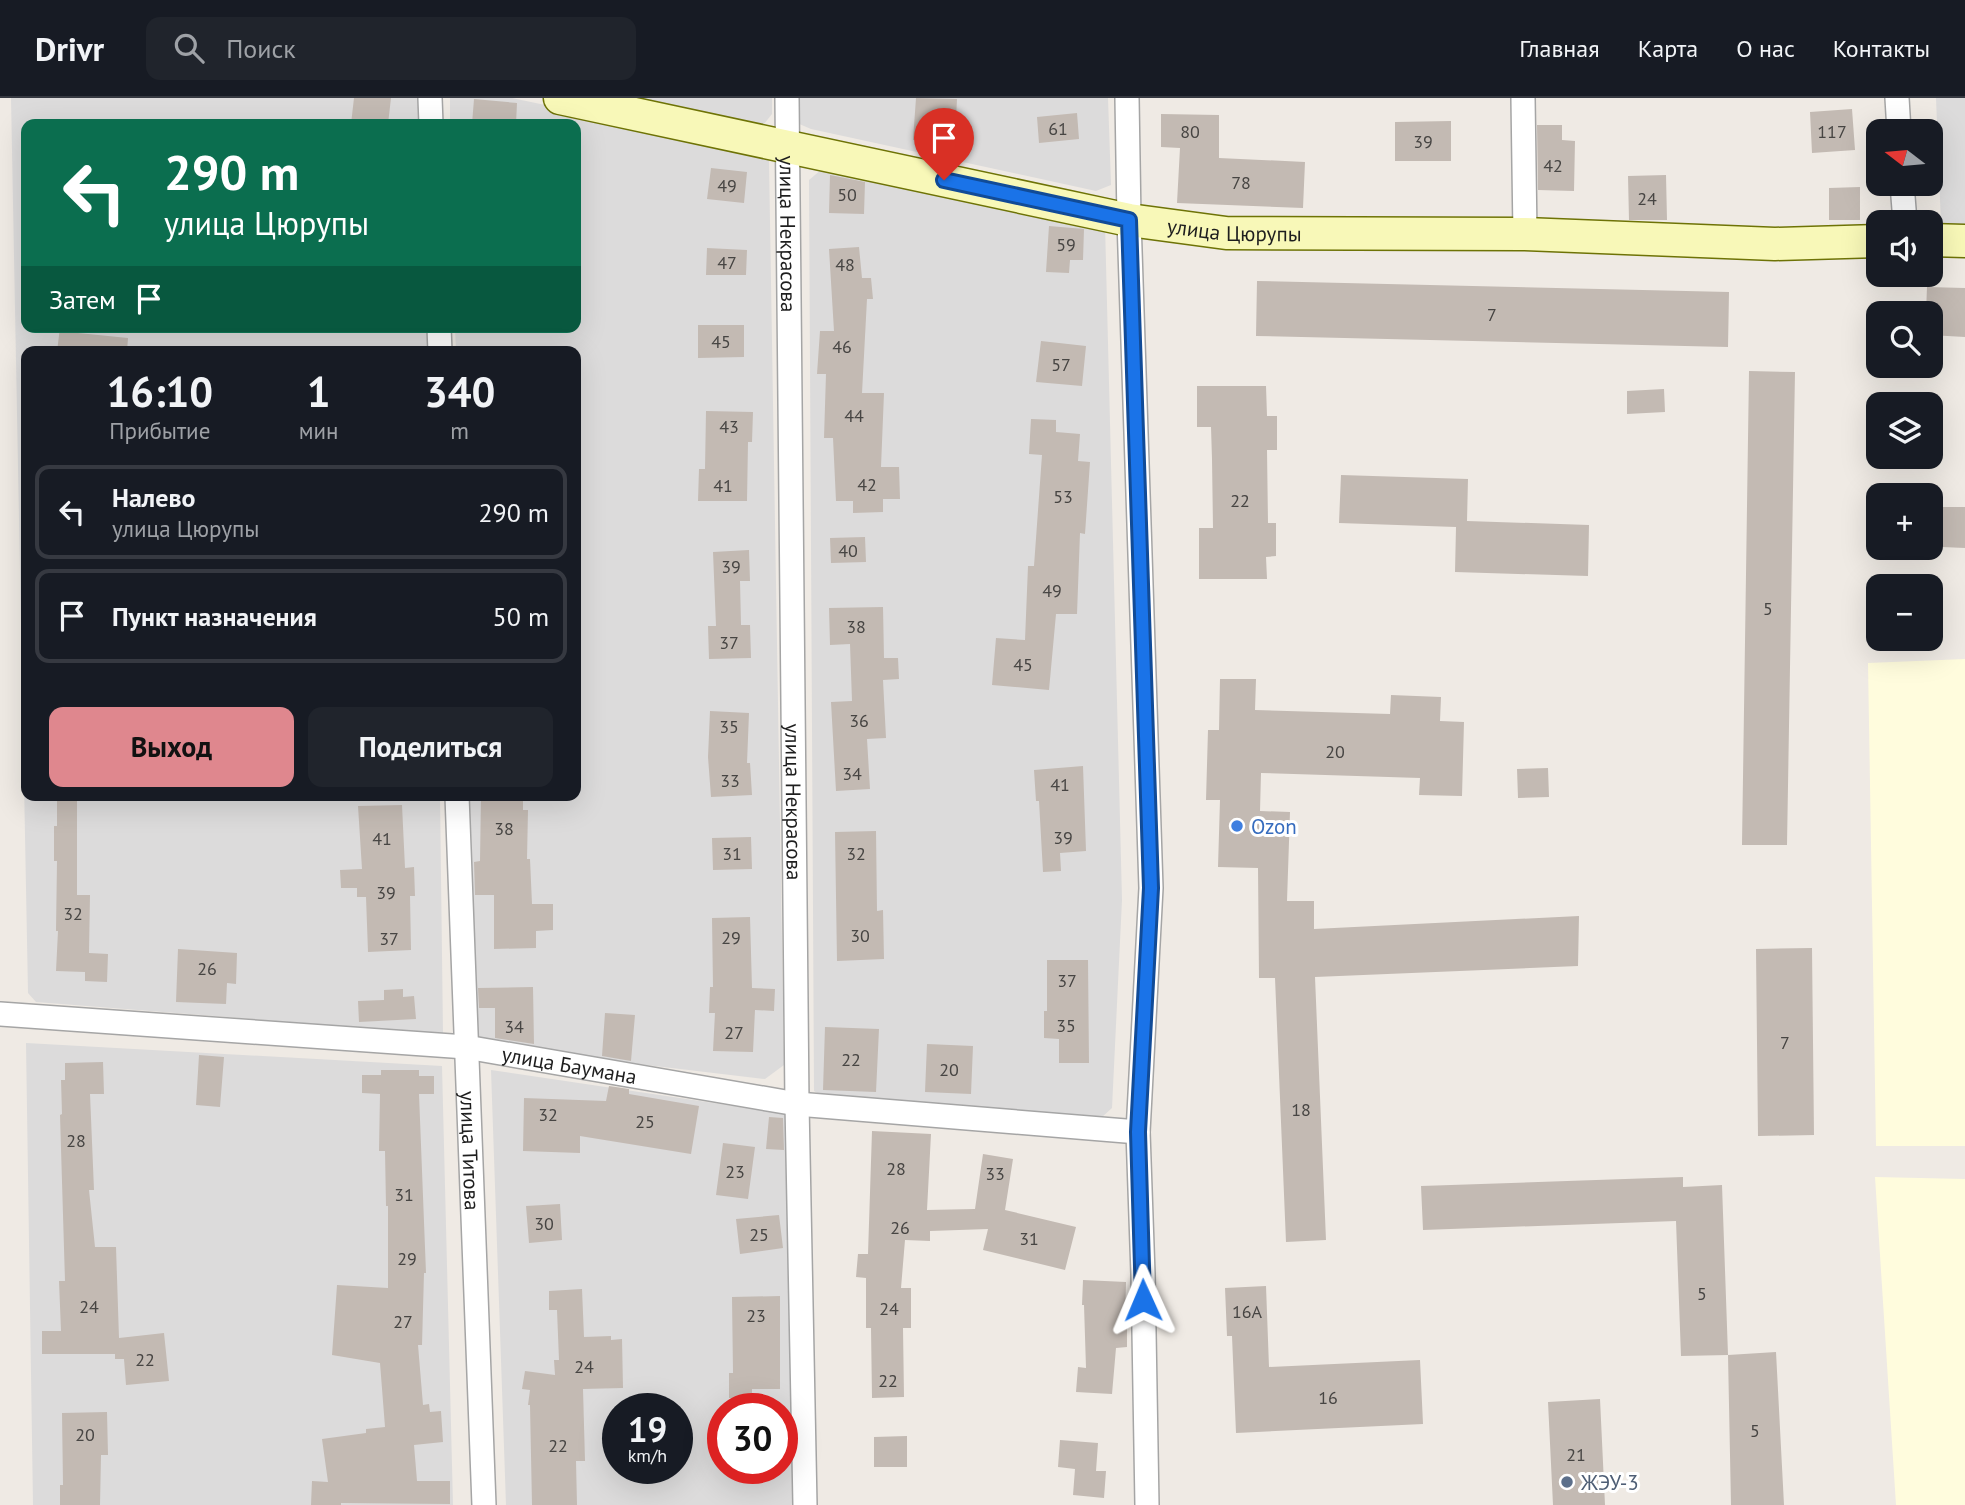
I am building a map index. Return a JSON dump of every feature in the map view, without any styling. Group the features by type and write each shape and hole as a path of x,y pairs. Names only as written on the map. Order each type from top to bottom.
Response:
{"street":[{"path":"430,98 431,119"},
{"name":"улица Цюрупы","path":"560,98 1129,220 1226,233 1525,234 1775,244 1866,241"},
{"name":"улица Некрасова","path":"788,98 786,145 797,1104 806,1505"},
{"path":"1127,98 1151,888 1138,1132 1147,1505"},
{"path":"1523,98 1525,234"},
{"path":"1897,98 1898,119"},
{"path":"1943,240 1965,241"},
{"name":"улица Титова","path":"457,801 484,1505"},
{"name":"улица Баумана","path":"0,1014 466,1047 797,1104 1138,1132"}],"shaded area":[{"path":"11,98 425,98 427,119 21,119 21,333 434,333 434,346 21,346 21,624"},
{"path":"450,98 512,98 762,151 769,161 784,1065 765,1079 478,1045 467,801 581,801 581,346 456,346 455,333 581,333 581,119 450,119"},
{"path":"637,98 772,98 772,114 764,124"},
{"path":"798,98 1108,98 1111,185 1096,191 811,129 797,123"},
{"path":"1936,98 1965,98 1965,227 1943,224 1940,196 1943,196 1943,119 1937,119"},
{"path":"828,164 1105,224 1122,900 1112,1108 1102,1117 828,1099 814,1091 809,180"},
{"path":"1965,659 1965,1146 1876,1146 1868,663"},
{"path":"24,801 440,801 443,1034 36,1002 28,993"},
{"path":"26,1043 442,1066 453,1505 33,1505"},
{"path":"491,1070 794,1115 800,1505 506,1505"},
{"path":"1875,1177 1965,1179 1965,1505 1896,1505"}],"building":[{"path":"354,98 391,98 389,119 352,119"},
{"path":"916,98 957,99 956,120 941,119 939,142 913,140"},
{"path":"474,99 517,103 516,119 472,119"},
{"path":"1852,109 1855,150 1812,153 1810,112"},
{"path":"1077,113 1079,139 1039,143 1037,117"},
{"path":"1161,114 1219,115 1219,158 1305,162 1303,208 1177,203 1180,148 1161,147"},
{"path":"1451,121 1451,161 1395,161 1395,122"},
{"path":"1537,125 1562,125 1562,140 1575,141 1574,191 1538,190"},
{"path":"711,168 747,172 744,203 707,199"},
{"path":"830,175 865,182 864,214 829,213"},
{"path":"1666,175 1667,220 1629,220 1628,176"},
{"path":"1860,187 1860,220 1829,220 1829,188"},
{"path":"1049,226 1084,229 1083,260 1070,260 1069,273 1046,272"},
{"path":"859,247 862,278 871,278 873,299 867,299 862,393 884,393 881,467 899,467 900,499 883,499 883,512 853,513 853,501 836,501 833,438 824,438 826,374 817,374 820,331 834,331 829,249"},
{"path":"707,248 747,250 746,275 706,275"},
{"path":"1257,281 1729,292 1728,347 1256,336"},
{"path":"1927,287 1965,288 1965,337 1943,336 1943,301 1926,301"},
{"path":"698,325 744,325 744,357 698,358"},
{"path":"59,333 128,338 127,346 58,346"},
{"path":"1041,341 1086,346 1082,386 1036,382"},
{"path":"1749,371 1795,372 1787,845 1742,845"},
{"path":"1197,386 1266,386 1267,416 1277,416 1277,450 1267,450 1268,523 1276,523 1276,556 1266,557 1267,579 1199,579 1199,528 1213,528 1211,427 1197,427"},
{"path":"1664,389 1665,412 1627,414 1627,391"},
{"path":"706,411 753,412 752,442 748,442 747,501 698,501 699,469 705,469"},
{"path":"1031,419 1056,420 1056,432 1080,434 1078,461 1090,462 1085,534 1080,533 1077,614 1056,614 1049,690 992,685 996,638 1025,640 1028,566 1034,566 1042,455 1029,454"},
{"path":"1341,475 1468,479 1467,521 1589,525 1588,576 1455,572 1456,527 1339,523"},
{"path":"1943,507 1965,507 1965,548 1943,547"},
{"path":"865,537 866,562 831,563 830,538"},
{"path":"749,550 750,581 740,581 741,625 750,625 751,658 709,659 708,626 716,626 713,552"},
{"path":"883,607 884,658 898,658 899,679 883,680 886,738 867,739 870,789 836,791 831,702 852,701 850,644 830,645 829,608"},
{"path":"1220,679 1256,679 1255,710 1390,714 1391,695 1441,697 1440,721 1464,722 1462,796 1419,795 1420,778 1261,773 1260,811 1290,812 1287,901 1314,901 1314,929 1579,916 1578,966 1315,977 1326,1240 1286,1242 1275,978 1259,978 1258,868 1218,867 1220,800 1206,800 1208,730 1219,730"},
{"path":"710,711 749,713 747,763 750,763 752,795 711,797 708,757"},
{"path":"1083,766 1086,851 1060,853 1061,871 1043,872 1039,801 1036,801 1034,770"},
{"path":"1548,768 1549,797 1518,798 1517,769"},
{"path":"57,801 77,801 77,895 90,895 89,953 108,954 107,982 85,981 85,972 56,971 58,931 54,826 57,826"},
{"path":"481,801 523,801 523,810 528,810 527,859 530,859 532,904 553,904 553,930 536,931 536,948 494,949 494,895 475,895 474,862 480,861"},
{"path":"402,805 405,868 414,867 415,896 410,896 411,950 368,952 366,897 357,897 357,888 341,888 340,870 362,869 358,806"},
{"path":"876,831 877,911 883,910 884,959 837,961 835,832"},
{"path":"751,837 752,869 713,870 712,838"},
{"path":"750,917 752,988 775,989 774,1011 755,1010 753,1052 713,1051 715,1013 709,1013 710,987 713,987 712,918"},
{"path":"1812,948 1814,1135 1758,1136 1756,949"},
{"path":"178,949 237,953 236,984 227,983 226,1004 176,1002"},
{"path":"1047,960 1088,960 1089,1063 1059,1063 1059,1039 1044,1038"},
{"path":"533,987 534,1044 495,1038 495,1008 479,1008 478,988"},
{"path":"403,989 403,997 414,996 416,1019 359,1022 358,1001 384,1000 384,990"},
{"path":"605,1013 635,1015 631,1061 602,1056"},
{"path":"825,1027 879,1029 876,1092 823,1090"},
{"path":"927,1044 973,1046 971,1094 925,1092"},
{"path":"199,1055 224,1057 220,1107 196,1105"},
{"path":"103,1062 104,1094 90,1094 94,1190 89,1190 95,1247 116,1247 119,1338 164,1333 169,1381 126,1385 124,1359 115,1359 115,1354 42,1354 42,1331 61,1331 59,1281 65,1281 61,1080 65,1080 65,1063"},
{"path":"381,1070 419,1070 419,1076 434,1076 434,1094 419,1094 426,1273 422,1345 418,1345 423,1405 429,1404 430,1412 441,1411 443,1442 414,1445 417,1481 450,1481 450,1504 311,1505 312,1481 328,1482 322,1439 366,1433 366,1429 385,1427 380,1363 332,1355 337,1285 388,1288 388,1206 385,1151 379,1151 380,1094 362,1093 362,1075 381,1075"},
{"path":"609,1086 629,1089 629,1094 699,1106 691,1154 580,1136 580,1153 523,1151 524,1098 606,1101"},
{"path":"769,1117 783,1118 784,1150 766,1149"},
{"path":"872,1131 931,1134 927,1210 975,1209 983,1154 1013,1159 1005,1210 1076,1227 1065,1270 983,1250 988,1229 930,1231 930,1241 905,1240 901,1288 911,1288 911,1328 903,1328 904,1397 872,1398 871,1328 866,1328 866,1278 856,1277 858,1254 868,1254"},
{"path":"723,1143 755,1147 748,1199 716,1195"},
{"path":"1683,1177 1683,1187 1722,1185 1728,1355 1681,1356 1676,1221 1423,1230 1421,1186"},
{"path":"560,1204 562,1240 529,1243 526,1206"},
{"path":"779,1215 783,1248 740,1254 736,1219"},
{"path":"1083,1280 1126,1282 1127,1347 1116,1348 1112,1394 1076,1392 1078,1367 1086,1368"},
{"path":"1266,1286 1269,1367 1420,1360 1423,1424 1236,1433 1232,1336 1227,1336 1225,1288"},
{"path":"582,1289 584,1337 611,1336 611,1340 622,1339 623,1388 583,1389 585,1461 576,1461 577,1505 532,1505 528,1405 530,1390 522,1389 525,1371 555,1375 554,1360 559,1360 557,1310 549,1310 549,1291"},
{"path":"780,1296 780,1389 752,1389 752,1393 729,1393 729,1373 733,1373 732,1297"},
{"path":"1776,1352 1784,1505 1731,1505 1728,1355"},
{"path":"1600,1399 1605,1505 1553,1505 1548,1402"},
{"path":"107,1412 108,1455 101,1455 100,1505 60,1505 60,1485 63,1485 62,1413"},
{"path":"907,1436 907,1467 874,1467 874,1437"},
{"path":"1060,1440 1098,1443 1096,1471 1106,1471 1104,1498 1073,1495 1075,1469 1058,1467"}],"place":[{"name":"Ozon","path":"1237,826"},
{"name":"ЖЭУ-3","path":"1567,1482"}],"route":[{"path":"944,180 1129,220 1151,888 1138,1132 1143,1300"}]}
